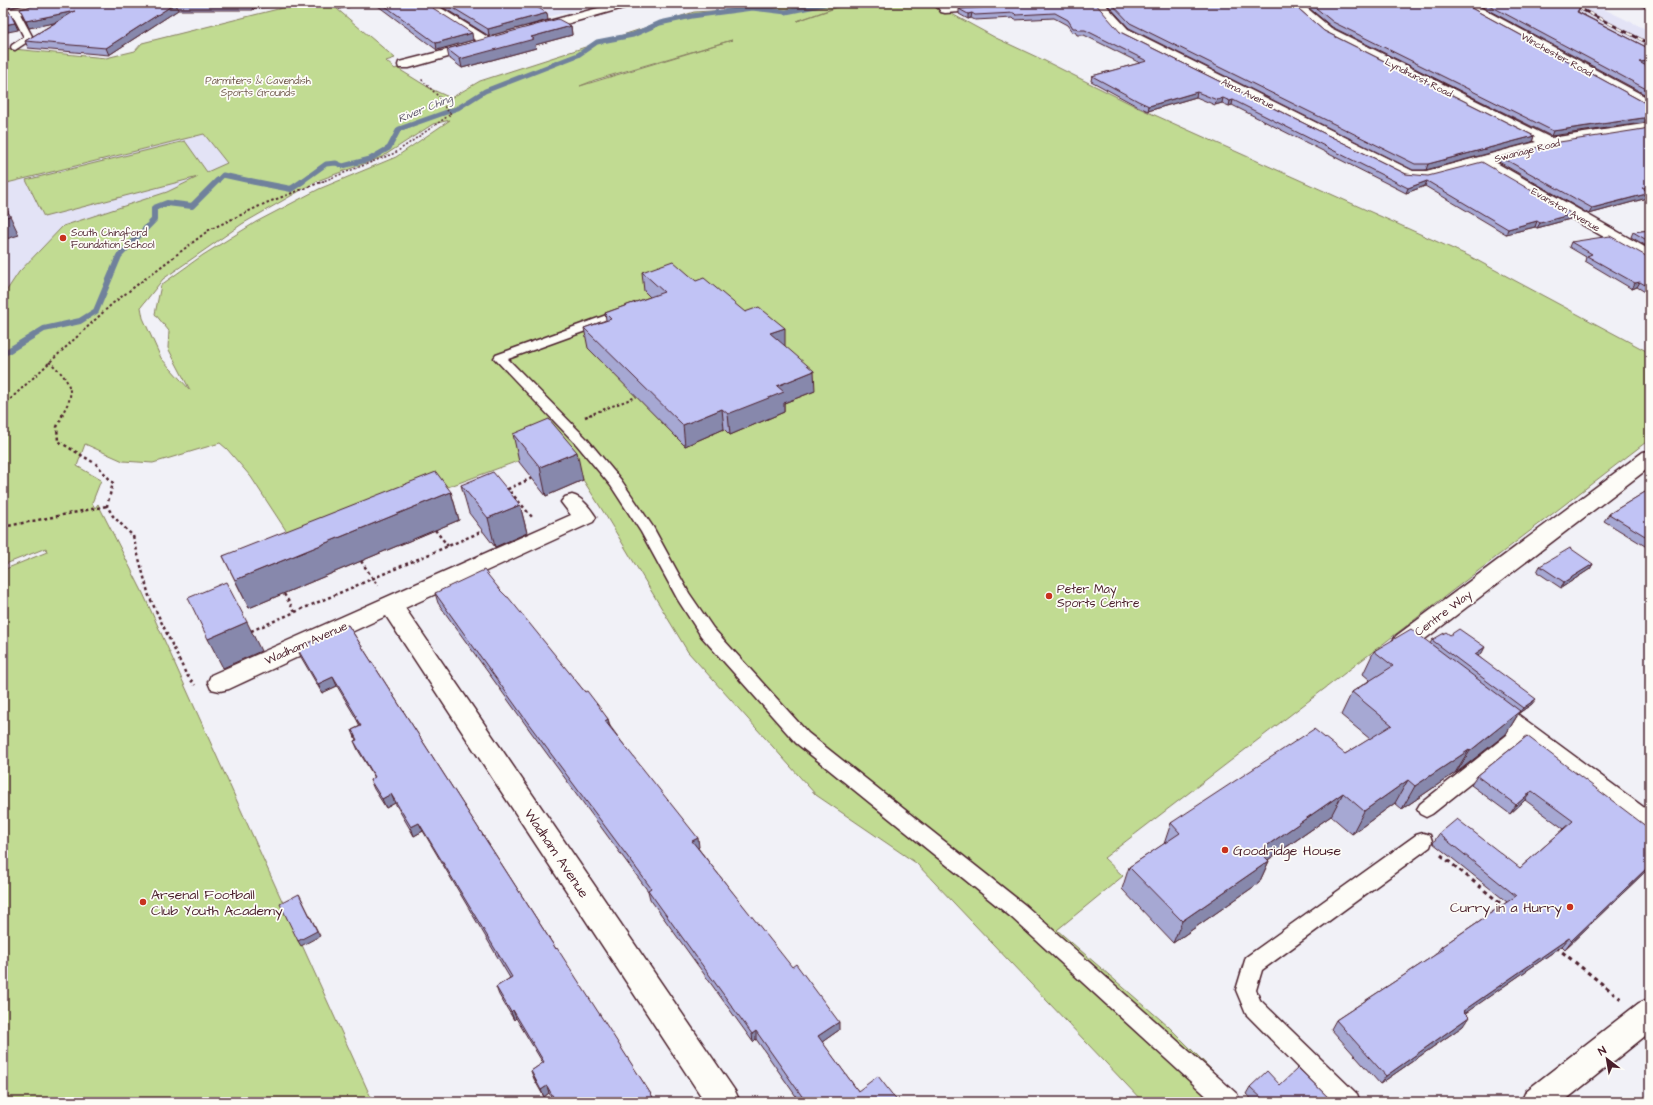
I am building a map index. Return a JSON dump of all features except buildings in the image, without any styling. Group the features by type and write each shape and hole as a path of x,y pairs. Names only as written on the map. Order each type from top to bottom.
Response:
{"street":[{"path":"3,14 13,7 56,3"},
{"path":"404,65 492,41 425,3"},
{"path":"523,32 630,3"},
{"path":"940,6 1039,3"},
{"name":"Alma Avenue","path":"1098,3 1124,32 1406,172"},
{"name":"Lyndhurst Road","path":"1294,3 1327,30 1549,143"},
{"name":"Winchester Road","path":"1463,3 1650,105"},
{"name":"Swanage Road","path":"1406,172 1410,175 1426,176 1549,143 1650,127"},
{"name":"Evanston Avenue","path":"1482,161 1650,257"},
{"name":"Centre Way","path":"1435,666 1404,642 1650,457"},
{"name":"Wadham Avenue","path":"220,682 585,517 572,502"},
{"name":"Wadham Avenue","path":"391,605 724,1102"},
{"path":"1473,694 1650,827"},
{"path":"1537,1102 1647,1016"}],"lane":[{"path":"13,7 29,38 15,47"},
{"path":"635,308 500,358 566,425 616,483 648,531 683,596 708,632 802,738 1018,911 1229,1102"},
{"path":"1426,809 1523,732"},
{"path":"1349,1102 1253,1007 1246,990 1253,964 1423,841"}],"path":[{"path":"3,406 112,304 209,230 266,203 395,153 451,114 445,108 444,102 425,82 404,65"},
{"path":"49,362 60,370 68,383 70,397 57,427 58,442 78,452 107,475 112,484 107,506 114,516 133,536 149,596 186,674 197,687 220,682"},
{"path":"566,425 636,397"},
{"path":"532,478 508,489 546,535"},
{"path":"3,527 107,506"},
{"path":"435,530 448,546"},
{"path":"251,631 483,531"},
{"path":"361,562 391,605"},
{"path":"284,594 295,612"},
{"path":"1423,841 1509,910"},
{"path":"1552,944 1647,1016"}],"shaded area":[{"path":"542,3 602,3 487,33 469,22"},
{"path":"1555,3 1591,3 1650,31 1650,53"},
{"name":"South Chingford Foundation School","path":"204,134 232,169 3,331 3,184"}],"green space":[{"name":"Peter May Sports Centre","path":"293,3 330,3 395,58 386,61 395,69 397,68 431,89 451,98 480,81 694,12 777,7 795,3 848,3 797,21 850,3 925,3 952,14 996,38 1139,108 1469,256 1650,353 1650,439 1104,858 1123,876 1057,930 1168,1026 1244,1102 1143,1102 916,863 816,795 688,652 606,516 561,445 305,540 287,532 251,477 220,443 153,463 123,461 85,444 77,466 101,480 92,503 95,508 98,504 142,591 373,1102 3,1102 3,570 47,552 46,548 3,565 3,296 19,272 63,226 167,192 198,177 44,217 26,180 185,141 207,172 227,163 204,134 3,184 3,48 106,58 135,51 142,43 290,6","holes":["732,40 580,86 595,80","450,120 396,157 319,189 256,222 203,255 161,285 155,314 169,331 168,348 190,390 161,358 143,318 141,307 163,279 242,224 317,181 382,157 433,124"]}],"waterway":[{"name":"River Ching","path":"301,182 326,164 336,163 343,166 370,159 389,148 399,129 458,108 485,91 578,55 597,42 633,35 660,23 692,16 752,8 786,12 830,3"},
{"name":"River Ching","path":"3,354 44,329 80,321 96,311 119,256 154,220 154,208 167,203 192,206 223,175 254,182"},
{"name":"River Ching","path":"250,181 254,182"},
{"name":"River Ching","path":"254,182 291,189 303,181"}],"railway":[{"path":"1569,3 1650,44"}],"place":[{"name":"South Chingford Foundation School","path":"63,238"},
{"name":"Peter May Sports Centre","path":"1049,596"},
{"name":"Goodridge House","path":"1225,850"},
{"name":"Arsenal Football Club Youth Academy","path":"143,902"},
{"name":"Curry in a Hurry","path":"1570,907"}],"park label":[{"name":"Parmiters & Cavendish Sports Grounds","path":"258,86"}]}
